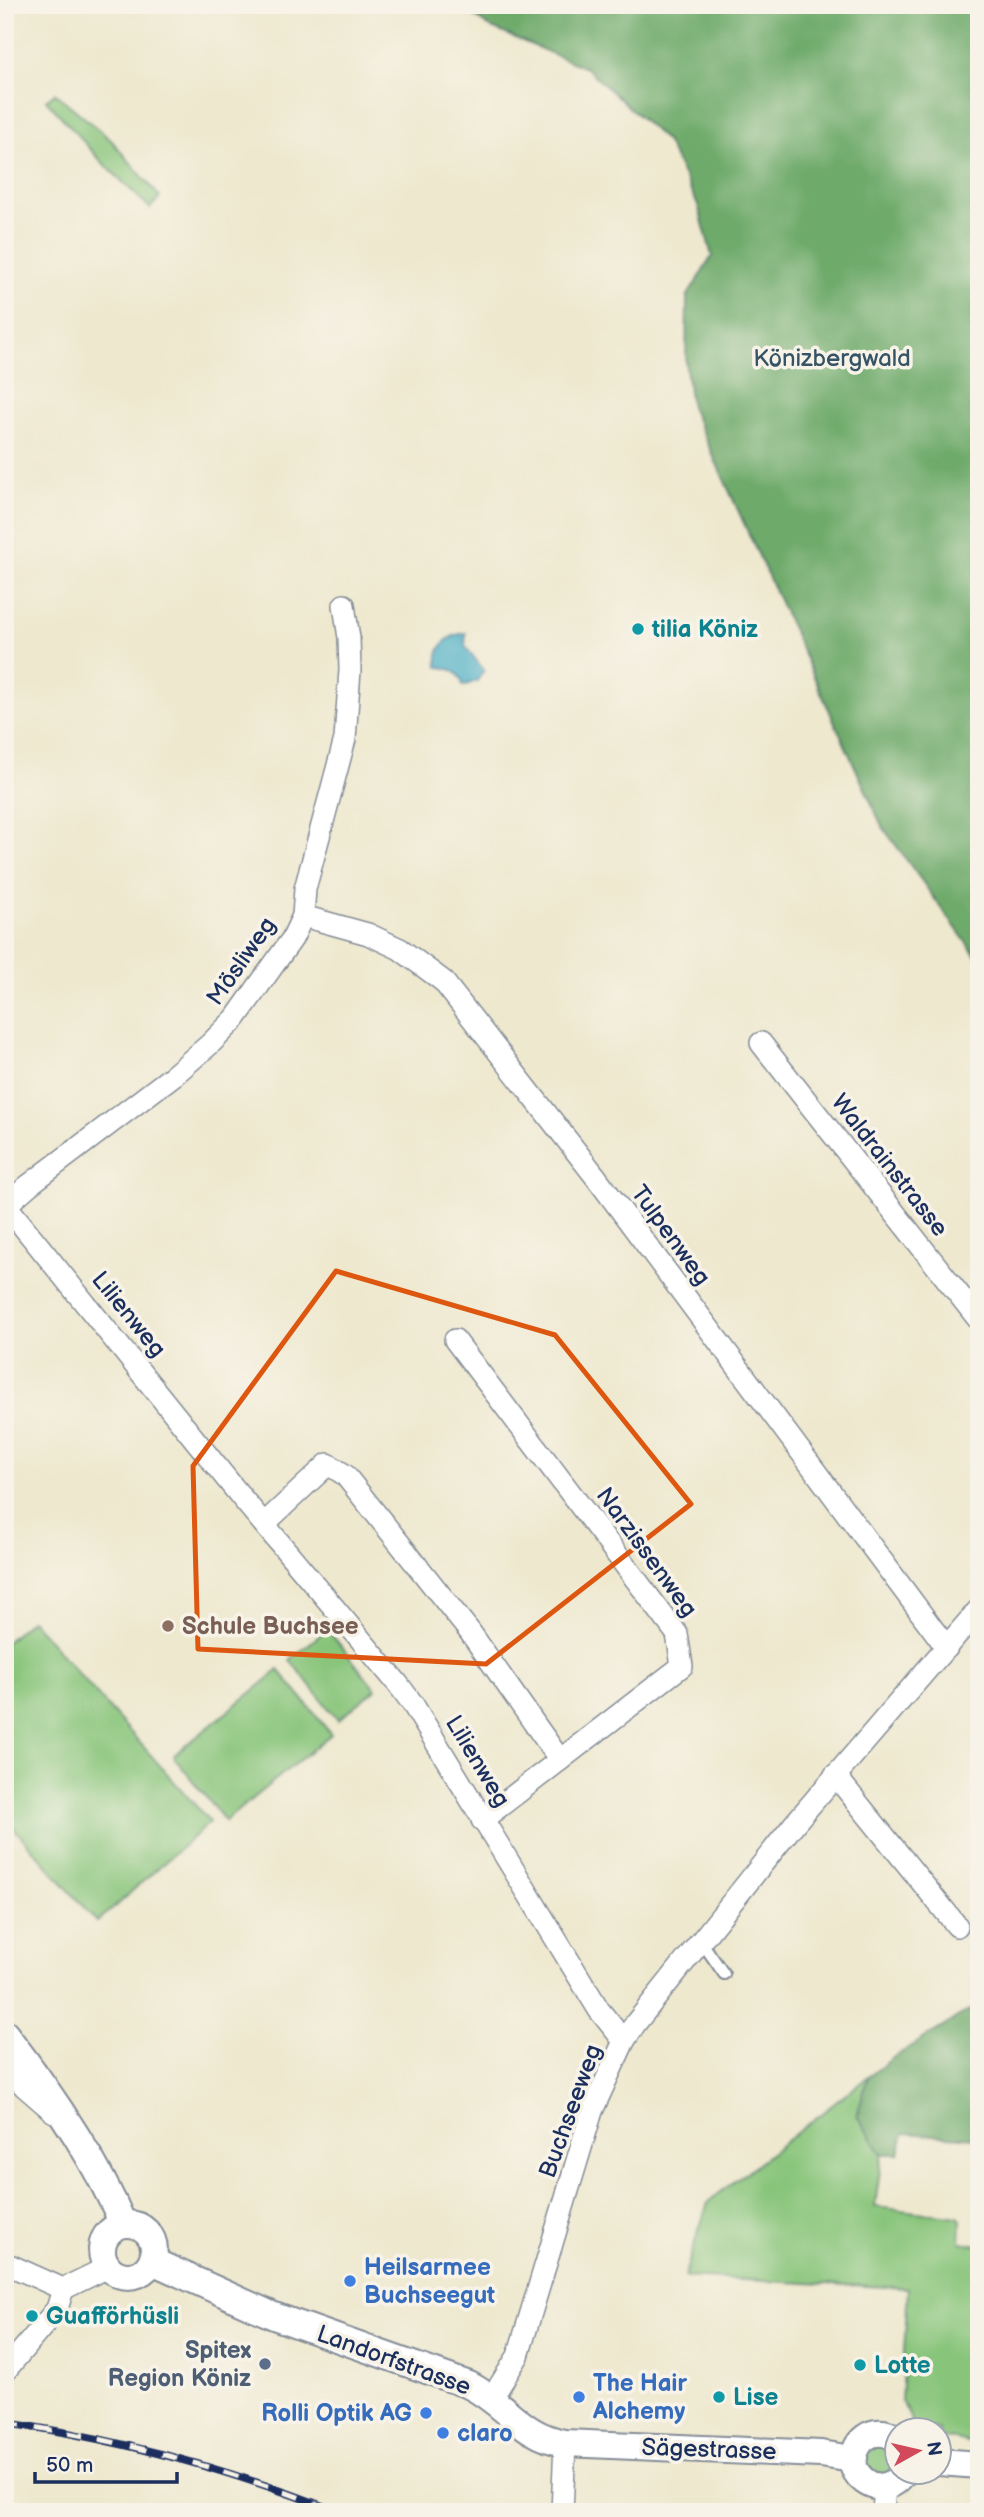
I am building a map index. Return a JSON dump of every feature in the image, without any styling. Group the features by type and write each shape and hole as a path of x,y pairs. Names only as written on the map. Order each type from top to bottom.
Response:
{"street":[{"name":"Mösliweg","path":"6,1205 210,1044 235,1019 292,939 303,916 305,889 345,739 350,670 344,605"},
{"name":"Tulpenweg","path":"303,916 368,934 400,950 443,981 596,1177 947,1648"},
{"name":"Waldrainstrasse","path":"761,1043 979,1320"},
{"name":"Lilienweg","path":"6,1205 264,1524 398,1684 599,2010 624,2041"},
{"name":"Narzissenweg","path":"455,1340 677,1634 682,1667 482,1820"},
{"path":"264,1524 328,1464 345,1475 470,1632 560,1760"},
{"name":"Buchseeweg","path":"492,2398 518,2356 592,2111 624,2041 835,1775 979,1609"},
{"path":"835,1775 957,1926"},
{"path":"5,2034 32,2068 111,2197 123,2224"},
{"path":"5,2064 24,2087 66,2123"},
{"path":"123,2224 146,2230 154,2244 152,2260 147,2268 131,2276 115,2272 108,2267 102,2253 105,2238 115,2227 123,2224"},
{"name":"Landorfstrasse","path":"152,2260 274,2316 464,2383 492,2398 536,2435 565,2443"},
{"path":"5,2263 63,2289"},
{"path":"5,2371 57,2309 63,2289 108,2267"},
{"path":"883,2432 866,2435 854,2449 852,2459 854,2468 866,2483 890,2490"},
{"path":"562,2512 565,2443"},
{"name":"Sägestrasse","path":"565,2443 821,2454 852,2459"},
{"path":"953,2463 979,2465"}],"lane":[{"path":"701,1941 724,1975"}],"highlighted area":[{"path":"336,1271 555,1335 691,1504 486,1664 198,1649 193,1466"}],"green space":[{"name":"Könizbergwald","path":"458,5 979,5 979,960 882,826 691,407 686,367 687,297 712,256 698,205 666,141 586,68 492,28"},
{"path":"55,93 111,140 160,197 150,208 102,162 46,100"},
{"path":"31,1620 210,1822 97,1922 5,1818 5,1643"},
{"path":"327,1629 376,1689 338,1720 290,1660"},
{"path":"279,1670 331,1734 225,1821 173,1756"},
{"path":"968,1930 979,1932 979,1972"},
{"path":"979,1972 979,2119 975,2138 904,2133 899,2154 882,2154 857,2116 868,2077 894,2057 975,2007"},
{"path":"868,2077 857,2116 882,2154 875,2207 958,2217 961,2220 960,2242 979,2245 979,2445 953,2439 953,2416 909,2416 901,2400 908,2288 684,2277 708,2202"},
{"path":"883,2447 883,2473 880,2474 870,2470 866,2460 870,2450"}],"water":[{"path":"466,633 465,646 484,670 477,681 463,686 458,674 438,667 438,654 443,644 453,636"}],"railway":[{"path":"5,2423 90,2437 174,2457 257,2482 338,2512"}],"place":[{"name":"tilia Köniz","path":"638,629"},
{"name":"Schule Buchsee","path":"168,1626"},
{"name":"Heilsarmee Buchseegut","path":"350,2281"},
{"name":"Guafförhüsli","path":"32,2316"},
{"name":"Spitex Region Köniz","path":"265,2364"},
{"name":"Lotte","path":"860,2365"},
{"name":"The Hair Alchemy","path":"579,2397"},
{"name":"Lise","path":"719,2397"},
{"name":"Rolli Optik AG","path":"426,2413"},
{"name":"claro","path":"443,2433"}]}
